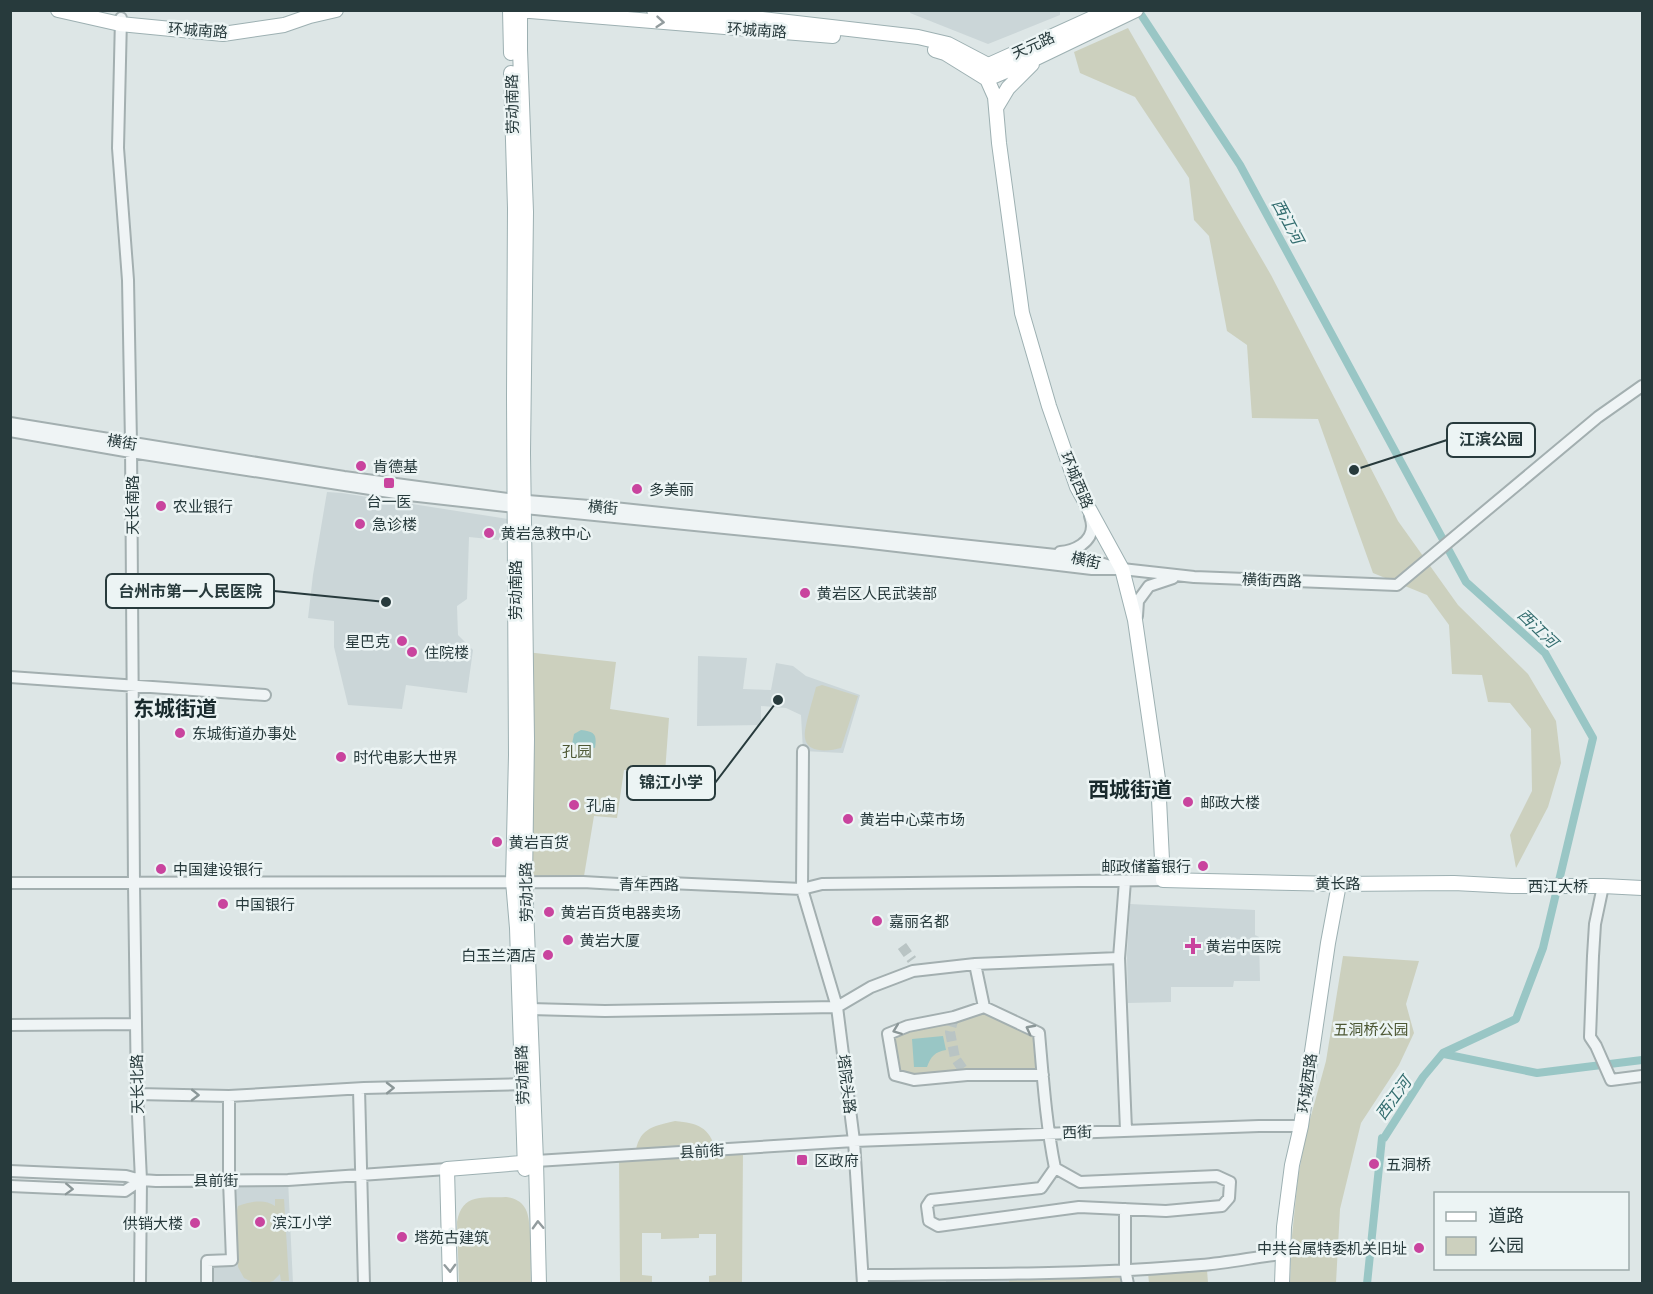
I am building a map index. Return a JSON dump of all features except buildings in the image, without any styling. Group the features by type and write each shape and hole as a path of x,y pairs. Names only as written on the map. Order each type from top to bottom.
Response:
{"main road":[{"name":"环城南路","path":"58,10 121,21 223,34 284,25 336,10"},
{"path":"90,10 121,21 168,20 224,26 284,19 307,10"},
{"name":"劳动南路","path":"510,10 520,504"},
{"path":"654,10 918,37 948,44 987,72"},
{"path":"1095,24 1110,10"},
{"path":"1095,24 1136,10"},
{"name":"环城南路","path":"520,11 761,20 917,45 945,53 974,71 987,72"},
{"name":"劳动南路","path":"520,11 526,212 524,453 520,504"},
{"name":"天元路","path":"987,72 1057,47 1095,24"},
{"name":"天元路","path":"987,72 1095,24"},
{"path":"996,108 1008,88 1029,66 1057,47"},
{"name":"环城西路","path":"987,72 995,97 1022,313 1049,406 1077,487 1122,569 1137,631 1158,779 1163,880"},
{"name":"劳动北路","path":"520,504 527,739 519,881 530,1009 527,1085 534,1164 539,1284"},
{"name":"黄长路","path":"1163,880 1339,884 1454,883 1512,886"},
{"name":"劳动南路","path":"519,881 517,928 527,1085"},
{"name":"环城西路","path":"1281,1284 1284,1227 1292,1165 1301,1126 1339,884"},
{"name":"西江大桥","path":"1512,886 1603,886"},
{"path":"1603,886 1642,888"},
{"name":"县前街","path":"443,1171 534,1164"},
{"path":"443,1171 450,1284"}],"street":[{"name":"天长南路","path":"121,21 117,148 128,280 134,884"},
{"name":"横街西路","path":"1122,569 1186,576 1397,585 1598,417 1642,386"},
{"name":"横街","path":"10,423 131,448"},
{"name":"横街","path":"10,431 520,504 1084,558 1122,569"},
{"path":"1040,554 1070,551 1087,541 1092,527 1088,507"},
{"name":"横街","path":"808,533 1092,568 1122,569"},
{"path":"1137,631 1138,601 1149,586 1168,579 1186,576"},
{"path":"10,677 265,695"},
{"name":"塔院头路","path":"803,751 802,889 837,1007 854,1141 863,1280"},
{"name":"青年西路","path":"10,884 519,881 669,883 802,889 822,884 1163,880"},
{"path":"1125,881 1119,958 1126,1130"},
{"name":"天长北路","path":"134,884 137,1094 141,1180 140,1284"},
{"path":"1603,886 1593,956 1590,1037 1611,1080 1642,1076"},
{"path":"530,1009 605,1011 837,1007 913,965 1119,958"},
{"path":"975,964 984,1007"},
{"path":"1043,1075 967,1075 914,1080 895,1075 888,1034 908,1026 954,1017 984,1007 1039,1033 1043,1075 1048,1133 1055,1168 1041,1188 931,1200 927,1206 929,1221 938,1226 1079,1207 1166,1211 1222,1206 1228,1198 1230,1182 1217,1176 1080,1182 1055,1168"},
{"path":"10,1025 136,1024"},
{"path":"137,1094 229,1096 359,1089 527,1085"},
{"path":"359,1089 364,1284"},
{"path":"207,1284 207,1261 232,1260 229,1096"},
{"name":"西街","path":"854,1141 1126,1130 1301,1126"},
{"name":"县前街","path":"534,1164 854,1141"},
{"name":"县前街","path":"10,1171 126,1176 141,1180 288,1180 443,1171"},
{"name":"县前街","path":"10,1186 125,1191 141,1180"},
{"path":"1125,1209 1125,1269 1128,1284"},
{"path":"863,1280 1202,1265 1282,1254"}],"shaded area":[{"path":"911,10 1060,10 1060,15 988,44 910,13"},
{"path":"327,492 508,519 509,541 469,537 467,599 457,606 458,635 473,650 467,693 406,685 402,709 348,705 334,647 334,621 308,618"},
{"path":"698,656 747,658 743,689 771,690 776,663 793,666 806,676 860,695 843,753 803,751 801,715 786,708 761,706 761,725 697,726"},
{"name":"黄岩中医院","path":"1130,904 1255,910 1255,935 1259,937 1260,981 1234,981 1233,987 1171,987 1171,1002 1128,1003 1127,955"},
{"name":"滨江小学","path":"229,1180 288,1180 293,1283 207,1283 207,1261 232,1260"},
{"path":"1009,1278 1009,1283 946,1283 946,1279"}],"green space":[{"path":"1128,28 1271,275 1398,521 1458,605 1528,674 1556,721 1561,763 1548,807 1516,868 1510,835 1532,791 1531,729 1510,703 1488,702 1482,675 1452,674 1449,625 1427,595 1373,573 1318,419 1252,418 1247,345 1227,331 1209,236 1194,220 1189,178 1135,97 1080,73 1074,52"},
{"name":"孔园","path":"526,652 616,662 610,709 669,718 665,773 624,770 617,818 594,816 583,882 525,881"},
{"path":"822,685 858,696 841,748 814,749 810,747 805,738 816,687"},
{"name":"五洞桥公园","path":"1343,956 1419,961 1406,1004 1414,1033 1399,1065 1361,1123 1340,1209 1336,1283 1290,1283 1298,1177 1306,1134 1326,1061"},
{"path":"983,1012 1036,1035 1036,1072 991,1069 917,1075 901,1071 894,1036 912,1030 963,1021"},
{"path":"675,1121 690,1123 702,1128 710,1136 716,1150 743,1149 742,1283 709,1283 709,1276 716,1275 716,1234 699,1234 699,1238 661,1239 661,1233 642,1233 642,1275 652,1276 652,1283 620,1283 619,1156 635,1155 643,1134 653,1127"},
{"path":"506,1197 519,1202 528,1214 531,1283 459,1283 457,1222 460,1213 464,1206 475,1199"},
{"path":"275,1199 284,1199 289,1281 281,1281 280,1274 273,1281 254,1283 244,1278 238,1267 236,1214 238,1206 262,1201 275,1206"},
{"path":"1207,1270 1208,1283 1149,1283 1148,1273"},
{"path":"1009,1278 1120,1278 1121,1283 1009,1284"}],"water":[{"path":"581,730 594,734 595,748 572,744 574,734"},
{"path":"943,1036 946,1050 934,1055 927,1067 914,1067 912,1039"}],"waterway":[{"name":"西江河","path":"1138,10 1240,165 1466,582 1545,653 1593,738 1543,948 1516,1019 1443,1053 1423,1077 1382,1138 1367,1284"},
{"path":"1444,1054 1537,1073 1642,1060"}],"tunnel":[{"path":"902,946 912,960"},
{"path":"954,1017 950,1032 955,1058 967,1075"}],"place":[{"name":"肯德基","path":"361,466"},
{"name":"江滨公园","path":"1354,470"},
{"name":"台一医","path":"389,483"},
{"name":"多美丽","path":"637,489"},
{"name":"农业银行","path":"161,506"},
{"name":"急诊楼","path":"360,524"},
{"name":"黄岩急救中心","path":"489,533"},
{"name":"黄岩区人民武装部","path":"805,593"},
{"name":"台州市第一人民医院","path":"386,602"},
{"name":"星巴克","path":"402,641"},
{"name":"住院楼","path":"412,652"},
{"name":"锦江小学","path":"778,700"},
{"name":"东城街道办事处","path":"180,733"},
{"name":"时代电影大世界","path":"341,757"},
{"name":"邮政大楼","path":"1188,802"},
{"name":"孔庙","path":"574,805"},
{"name":"黄岩中心菜市场","path":"848,819"},
{"name":"黄岩百货","path":"497,842"},
{"name":"邮政储蓄银行","path":"1203,866"},
{"name":"中国建设银行","path":"161,869"},
{"name":"中国银行","path":"223,904"},
{"name":"黄岩百货电器卖场","path":"549,912"},
{"name":"嘉丽名都","path":"877,921"},
{"name":"黄岩大厦","path":"568,940"},
{"name":"黄岩中医院","path":"1193,946"},
{"name":"白玉兰酒店","path":"548,955"},
{"name":"区政府","path":"802,1160"},
{"name":"五洞桥","path":"1374,1164"},
{"name":"滨江小学","path":"260,1222"},
{"name":"供销大楼","path":"195,1223"},
{"name":"塔苑古建筑","path":"402,1237"},
{"name":"中共台属特委机关旧址","path":"1419,1248"}],"district":[{"name":"东城街道","path":"175,708"},
{"name":"西城街道","path":"1130,789"}]}
